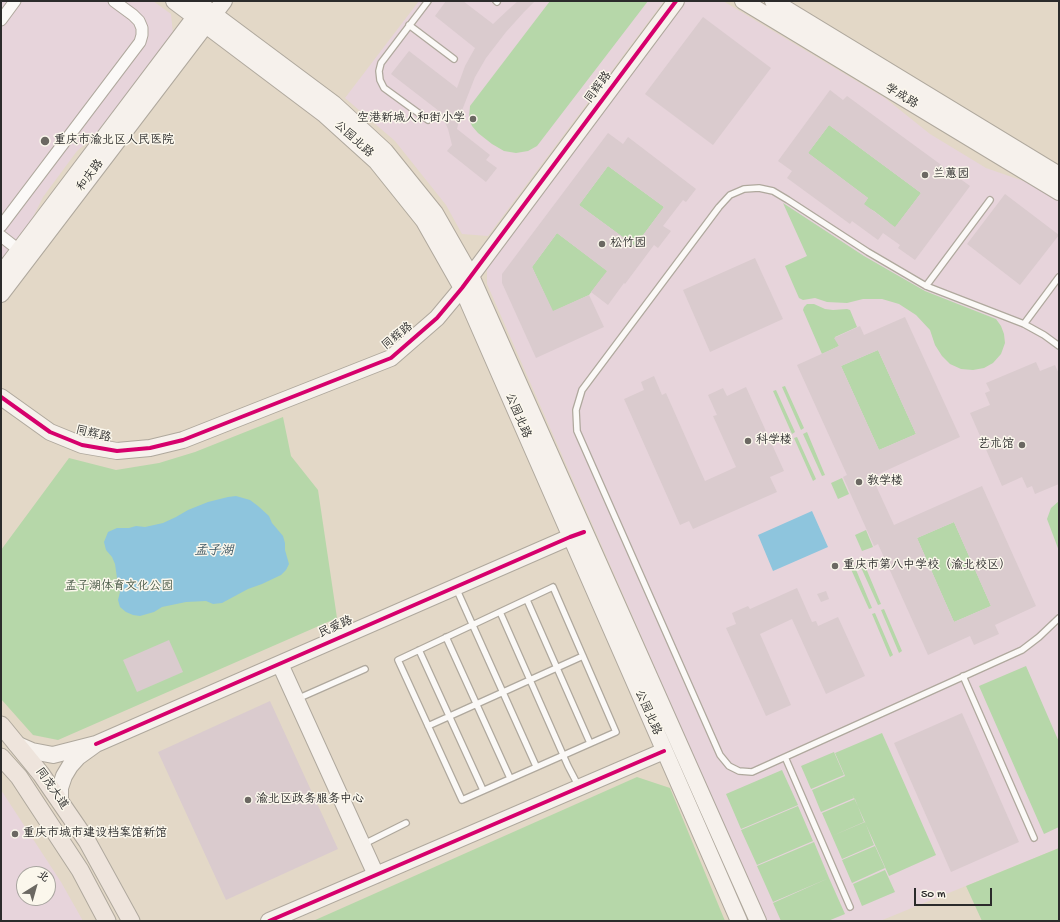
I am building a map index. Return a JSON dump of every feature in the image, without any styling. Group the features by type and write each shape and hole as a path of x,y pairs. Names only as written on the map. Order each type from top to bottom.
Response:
{"main road":[{"name":"同茂大道","path":"1,725 41,774 87,841 131,921"},
{"name":"同茂大道","path":"1,757 18,777 80,870 107,921"}],"street":[{"path":"1,20 15,1"},
{"path":"1,226 140,42 142,28 139,21 114,1"},
{"name":"公园北路","path":"174,1 203,11 334,104 385,151 435,212 577,535 664,751 738,921"},
{"name":"和庆路","path":"1,294 24,254 203,11 224,1"},
{"name":"同辉路","path":"1,397 50,432 82,445 117,451 150,448 183,440 391,358 437,318 467,282 676,1"},
{"name":"学成路","path":"743,1 1059,192"},
{"name":"学成路","path":"773,1 1059,175"},
{"path":"1,236 24,254"},
{"name":"和庆路","path":"1,274 24,254"},
{"name":"公园北路","path":"577,535 758,921"},
{"name":"民爱路","path":"96,744 577,535"},
{"path":"280,664 376,875"},
{"path":"16,744 32,751 54,755 96,744"},
{"path":"60,802 60,788 64,776 70,766 78,757 96,744"},
{"path":"269,921 664,751"}],"lane":[{"path":"428,1 381,63 378,71 384,88 428,120"},
{"path":"409,26 454,59"},
{"path":"1059,346 1044,335 1024,324 926,286 868,252 773,191 759,188 744,189 730,195 714,214 582,390 576,410 577,431 720,756 730,766 739,772 752,772 1022,650 1039,637 1059,618"},
{"path":"926,286 990,200"},
{"path":"1024,324 1059,277"},
{"path":"455,587 536,766"},
{"path":"553,587 616,732 536,766 462,800 398,660 500,612 553,587"},
{"path":"527,600 590,743"},
{"path":"500,612 563,755 579,787"},
{"path":"446,637 510,778"},
{"path":"419,650 483,790"},
{"path":"428,726 583,656"},
{"path":"296,699 365,669"},
{"path":"963,676 1034,838"},
{"path":"785,757 850,907"},
{"path":"362,844 406,823"}],"shaded area":[{"name":"重庆市渝北区人民医院","path":"1,1 153,1 171,14 173,34 101,131 77,151 43,197 28,227 1,262"},
{"name":"空港新城人和街小学","path":"419,1 664,1 488,236 462,234 446,205 395,141 345,98"},
{"name":"重庆市第八中学校（渝北校区）","path":"685,1 723,1 885,98 930,134 986,168 1032,184 1059,201 1059,848 880,921 766,921 487,284 487,264"},
{"name":"重庆市城市建设档案馆新馆","path":"1,790 51,866 16,866 16,906 56,906 56,874 83,921 1,921"}],"green space":[{"path":"550,1 648,1 537,146 528,151 516,153 504,151 492,144 472,126 469,119 470,106"},
{"path":"829,125 921,193 894,229 887,221 863,205 868,198 808,153"},
{"path":"608,166 664,207 635,246 579,205"},
{"path":"783,203 864,256 925,291 996,319 1004,334 1005,343 1001,354 993,363 984,368 973,370 961,369 950,364 942,356 935,345 930,330 916,315 899,304 882,299 863,299 847,303 827,302 815,298 803,300 799,298 785,266 807,256"},
{"path":"557,233 610,273 602,278 589,295 541,317 551,308 532,267"},
{"path":"807,304 814,304 825,309 850,310 857,327 835,337 839,346 822,354 803,310"},
{"path":"878,350 916,434 879,450 841,366"},
{"path":"785,386 804,428 801,430 782,387"},
{"path":"776,390 795,432 792,434 773,391"},
{"name":"孟子湖体育文化公园","path":"283,417 291,456 318,490 337,618 58,740 33,735 1,699 1,550 69,458 116,470 159,463 195,452"},
{"path":"807,432 825,475 822,476 803,434"},
{"path":"797,437 816,479 813,481 794,438"},
{"path":"842,478 849,494 838,499 831,483"},
{"path":"1059,501 1059,551 1047,519 1051,508"},
{"path":"954,522 991,606 954,622 917,538"},
{"path":"866,530 873,547 862,551 855,535"},
{"path":"863,561 881,604 878,605 859,563"},
{"path":"854,565 872,608 869,609 850,567"},
{"path":"884,609 902,651 899,653 881,610"},
{"path":"875,613 893,655 890,657 872,614"},
{"path":"1026,666 1059,742 1059,827 1044,834 979,686"},
{"path":"882,733 936,855 889,876 851,791 854,798 821,812 812,790 845,776 835,753"},
{"path":"834,752 844,775 811,789 801,766"},
{"path":"782,770 798,805 741,829 726,794"},
{"path":"637,777 670,788 725,921 313,921"},
{"path":"855,799 864,822 832,836 822,813"},
{"path":"798,806 813,841 757,865 741,830"},
{"path":"865,822 874,845 842,859 832,836"},
{"path":"814,842 829,878 773,902 757,866"},
{"path":"875,846 885,868 852,883 842,860"},
{"path":"1059,848 1059,921 982,921 966,886"},
{"path":"885,870 895,892 862,906 853,884"},
{"path":"829,878 845,914 828,921 781,921 773,903"}],"water":[{"name":"孟子湖","path":"236,496 250,500 258,506 269,516 272,523 283,536 289,564 281,575 248,589 222,603 213,604 206,601 186,602 162,607 154,612 140,616 126,612 120,607 118,600 120,592 115,564 112,557 106,550 104,542 108,532 117,528 129,528 136,526 145,527 163,523 188,510 208,502"},
{"path":"812,511 828,547 773,571 758,535"}],"building":[{"path":"446,1 463,1 493,24 518,1 535,1 506,32 486,58 475,77 461,113 457,129 490,155 486,160 497,168 486,182 447,151 452,145 448,129 439,111 391,74 409,51 457,88 465,66 475,48 435,16"},
{"path":"703,17 771,68 713,145 645,94"},
{"name":"兰蕙园","path":"830,90 843,100 847,96 970,186 915,260 898,248 900,245 883,233 878,240 852,221 850,224 787,178 792,171 778,161","holes":["829,125 921,193 895,227 864,204 868,198 808,153"]},
{"name":"松竹园","path":"608,133 623,144 628,137 696,189 686,202 683,200 663,226 671,231 658,248 654,245 608,305 591,292 607,271 557,233 532,267 553,311 589,295 604,327 536,358 502,283 502,274","holes":["608,166 664,207 635,246 579,205"]},
{"path":"1005,194 1059,235 1020,285 967,244"},
{"path":"755,258 783,319 710,352 683,290"},
{"name":"教学楼","path":"905,317 960,437 872,477 894,525 982,486 1036,606 995,625 999,634 974,645 970,636 928,655 878,544 874,546 843,477 847,475 797,365 839,346 834,338 860,326 864,335","holes":["878,350 916,434 879,450 841,366","954,522 991,606 954,622 917,538"]},
{"name":"艺术馆","path":"1036,362 1040,371 1055,365 1059,374 1059,484 1035,494 1032,486 1027,488 1022,477 1002,486 970,413 990,405 985,393 990,391 986,383"},
{"name":"科学楼","path":"654,376 662,395 666,393 705,481 736,467 713,416 717,415 708,395 723,388 727,396 746,387 784,471 770,477 777,492 693,529 689,521 680,525 624,399 644,390 641,382"},
{"path":"797,588 812,622 816,621 818,626 838,617 865,676 826,694 792,619 760,634 791,705 766,716 726,628 736,624 732,613 748,606 750,609"},
{"path":"826,591 829,599 821,602 817,594"},
{"path":"169,640 183,672 137,692 123,660"},
{"name":"渝北区政务服务中心","path":"270,701 338,849 226,900 158,752"},
{"path":"962,713 1019,842 951,872 894,743"}],"cycle path":[{"path":"1,397 50,432 82,445 117,451 150,448 183,440 391,358 437,318 462,288 676,1"},
{"path":"96,744 584,532"},
{"path":"269,921 664,751"}],"place":[{"name":"空港新城人和街小学","path":"473,119"},
{"name":"重庆市渝北区人民医院","path":"45,141"},
{"name":"兰蕙园","path":"925,175"},
{"name":"松竹园","path":"602,244"},
{"name":"科学楼","path":"748,441"},
{"name":"艺术馆","path":"1022,445"},
{"name":"教学楼","path":"859,482"},
{"name":"重庆市第八中学校（渝北校区）","path":"835,566"},
{"name":"渝北区政务服务中心","path":"248,800"},
{"name":"重庆市城市建设档案馆新馆","path":"15,834"}]}
